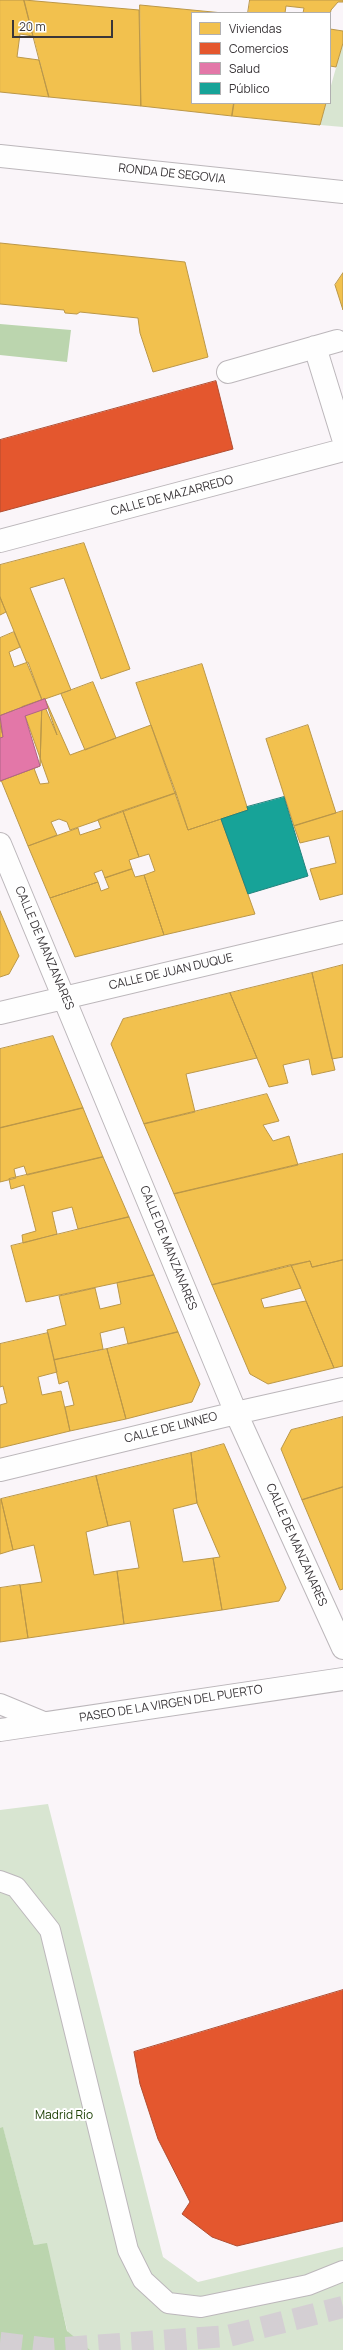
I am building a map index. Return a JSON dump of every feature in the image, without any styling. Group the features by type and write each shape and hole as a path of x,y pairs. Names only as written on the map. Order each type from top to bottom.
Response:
{"street":[{"name":"RONDA DE SEGOVIA","path":"0,156 343,192"},
{"path":"228,372 337,341"},
{"path":"315,347 343,438"},
{"name":"CALLE DE MAZARREDO","path":"0,541 343,450"},
{"name":"CALLE DE MANZANARES","path":"0,844 65,997 236,1412 343,1648"},
{"name":"CALLE DE JUAN DUQUE","path":"0,1013 343,932"},
{"name":"CALLE DE LINNEO","path":"0,1470 236,1412 343,1389"},
{"name":"PASEO DE LA VIRGEN DEL PUERTO","path":"0,1730 343,1679"}],"lane":[{"path":"0,1704 46,1723"},
{"path":"0,1881 16,1887 50,1930 128,2250 143,2280 168,2303 201,2307 308,2285 343,2270"}],"green space":[{"path":"343,43 343,127 320,125 326,104 331,104 331,85"},
{"name":"Madrid Río","path":"48,1804 163,2257 198,2282 343,2247 343,2350 72,2350 46,2244 34,2245 3,2128 0,2128 0,1810"}],"shaded area":[{"path":"0,324 71,330 67,362 0,355"},
{"path":"3,2127 34,2245 47,2243 67,2331 90,2350 0,2350 0,2128"}],"building: Viviendas":[{"path":"0,0 24,0 33,36 20,34 17,57 39,60 49,97 0,92"},
{"path":"24,0 139,10 141,106 49,97"},
{"path":"250,0 343,0 343,2 338,2 331,12 303,12 304,8 286,6 285,12 248,12"},
{"path":"140,5 213,12 191,12 191,104 234,104 232,116 141,106"},
{"path":"331,29 343,31 343,43 336,67 331,66"},
{"path":"234,104 326,104 320,125 232,116"},
{"path":"0,243 185,262 208,357 153,372 140,333 138,318 80,312 77,314 65,313 64,310 0,304"},
{"path":"343,273 343,310 335,285"},
{"path":"84,543 130,669 101,679 64,578 30,588 71,690 42,700 0,597 0,565"},
{"path":"0,597 6,612 0,615"},
{"path":"14,632 20,647 9,652 14,667 28,662 42,700 40,766 0,781 0,638"},
{"path":"202,664 248,810 188,830 136,683"},
{"path":"93,682 116,738 85,750 61,694"},
{"path":"45,699 70,755 151,725 176,793 70,830 67,822 59,819 51,822 57,835 28,846 1,780 14,775 0,725 0,716 12,711 40,784 49,783 22,707"},
{"path":"45,699 57,735 42,700"},
{"path":"42,700 40,766 0,781 0,778 1,780 14,775 0,725 0,716"},
{"path":"308,725 336,813 294,826 266,739"},
{"path":"176,793 188,830 221,819 255,914 164,935 144,875 155,871 149,854 139,857 123,811"},
{"path":"123,811 139,857 129,860 132,869 105,878 102,870 94,873 98,882 50,898 28,846 78,828 80,835 101,828 98,820"},
{"path":"343,811 343,894 320,900 310,869 336,863 329,836 300,843 294,826"},
{"path":"132,869 135,877 144,875 164,935 75,957 50,898 98,882 101,891 109,888 105,878"},
{"path":"0,911 19,956 9,974 0,977"},
{"path":"343,965 343,1057 332,1059 312,973"},
{"path":"312,973 335,1070 312,1075 309,1059 283,1065 288,1083 269,1087 230,993"},
{"path":"230,993 257,1058 186,1074 195,1112 144,1124 111,1044 123,1019"},
{"path":"53,1036 83,1108 0,1128 0,1049"},
{"path":"267,1094 279,1121 263,1125 273,1141 289,1136 298,1165 174,1194 144,1124"},
{"path":"83,1108 103,1157 27,1175 24,1166 14,1169 16,1178 0,1182 0,1128"},
{"path":"343,1154 343,1260 312,1267 310,1261 212,1285 174,1194"},
{"path":"103,1157 129,1217 78,1229 72,1207 52,1212 57,1234 23,1243 22,1235 36,1231 24,1185 11,1189 9,1179"},
{"path":"129,1217 154,1275 26,1302 11,1246"},
{"path":"343,1260 343,1366 334,1368 291,1265 310,1261 312,1267"},
{"path":"291,1265 301,1288 261,1299 264,1308 306,1301 334,1368 268,1384 250,1374 212,1285"},
{"path":"154,1275 178,1332 128,1344 124,1327 100,1333 103,1349 54,1360 47,1330 66,1325 59,1296 95,1288 100,1309 121,1304 117,1283"},
{"path":"178,1332 200,1384 192,1402 126,1419 107,1349"},
{"path":"48,1333 57,1372 38,1377 42,1395 61,1391 70,1431 0,1448 0,1405 7,1403 3,1386 0,1387 0,1344"},
{"path":"107,1349 126,1419 70,1431 65,1407 74,1405 68,1381 59,1384 54,1360"},
{"path":"343,1417 343,1487 302,1500 281,1449 291,1430"},
{"path":"224,1444 286,1588 279,1601 222,1610 213,1558 220,1557 197,1503 191,1453"},
{"path":"191,1453 197,1503 173,1509 183,1562 213,1558 222,1610 124,1624 117,1571 139,1568 130,1521 108,1526 96,1476"},
{"path":"96,1476 108,1526 86,1532 94,1575 117,1571 124,1624 28,1638 20,1585 42,1582 34,1545 13,1550 1,1499"},
{"path":"343,1487 343,1589 340,1590 302,1500"},
{"path":"1,1499 13,1550 0,1554 0,1500"},
{"path":"20,1585 28,1638 0,1642 0,1588"}],"building: Comercios":[{"path":"216,381 233,449 0,512 0,440"},
{"path":"343,1990 343,2221 237,2246 212,2237 182,2214 190,2202 158,2139 140,2084 134,2052"}],"building: Salud":[{"path":"45,699 48,708 25,716 40,766 0,781 0,738 3,737 0,716"}],"building: Público":[{"path":"284,797 308,876 248,894 221,819 248,810 247,807"}],"tunnel":[{"path":"0,2343 50,2349 228,2336 343,2307"}]}
